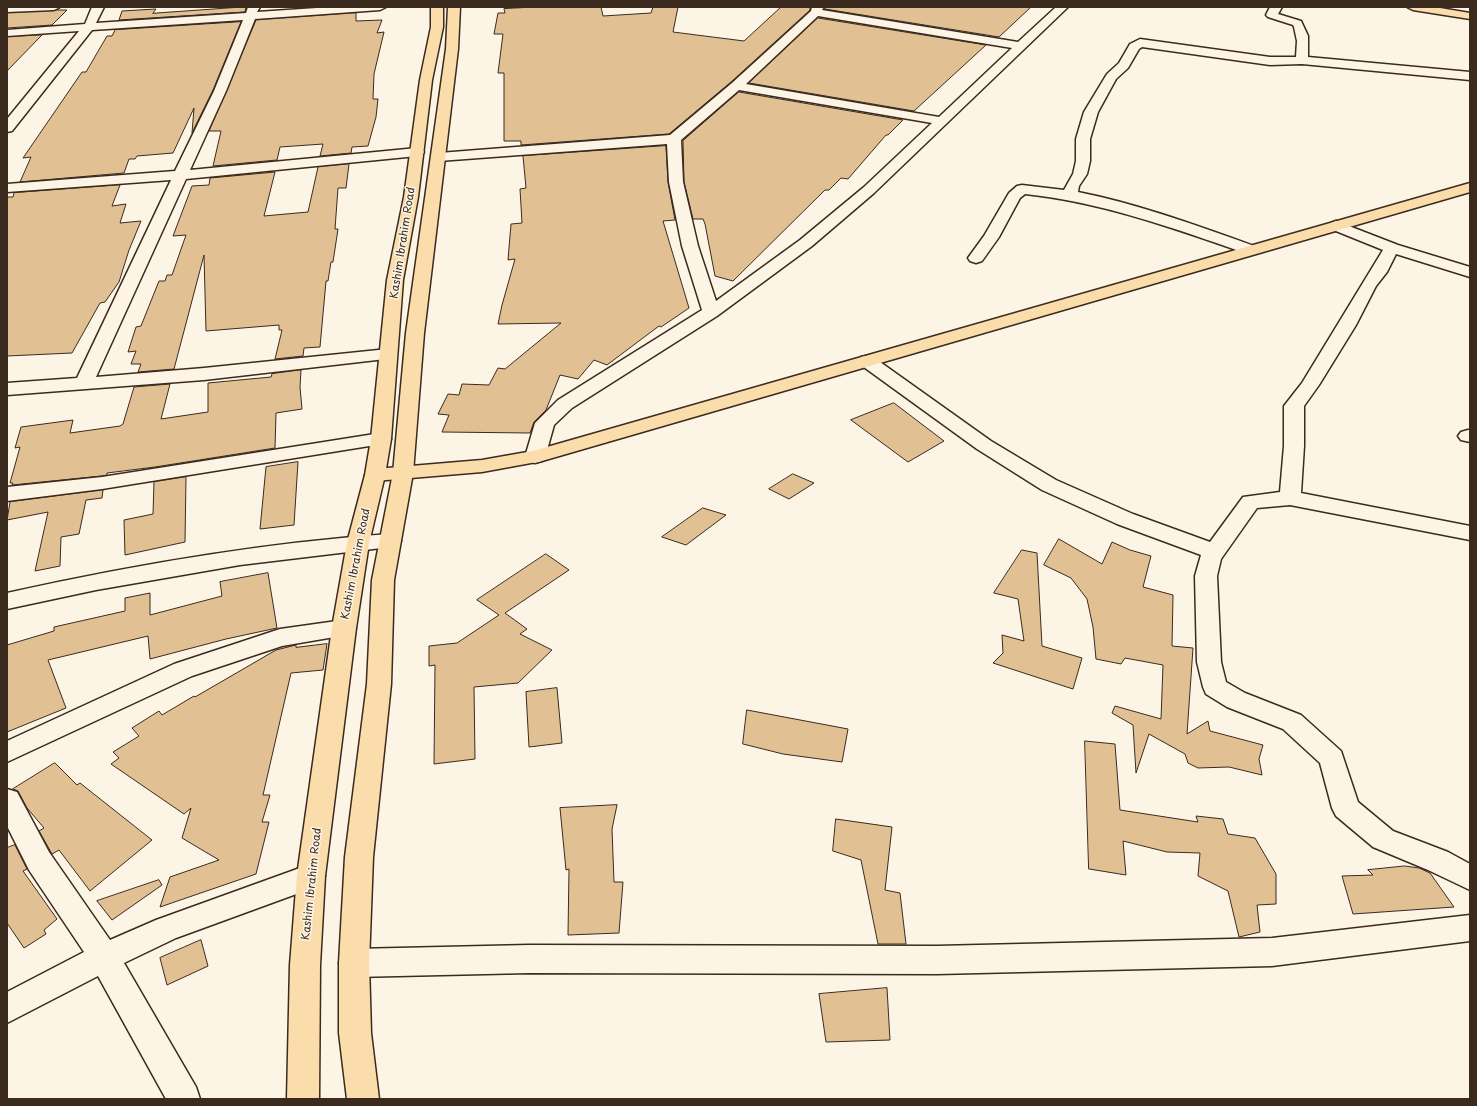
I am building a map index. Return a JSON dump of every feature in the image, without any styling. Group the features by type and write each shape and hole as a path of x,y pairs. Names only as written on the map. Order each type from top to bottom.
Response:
{"main road":[{"name":"Kashim Ibrahim Road","path":"303,1099 305,965 311,876 344,628 358,543 375,475 381,439 395,280 411,197 426,80 437,27 437,7"},
{"name":"Kashim Ibrahim Road","path":"363,1099 355,1033 354,963 359,857 379,684 383,580 403,473 411,394 415,333 439,157 444,100 452,49 454,7"},
{"path":"1413,7 1470,16"},
{"path":"375,475 482,466 535,457 1470,187"}],"street":[{"path":"7,9 54,7"},
{"path":"7,128 89,28 98,7"},
{"path":"7,33 89,28 252,12 380,7"},
{"path":"535,457 545,423 565,404 711,312 811,238 869,190 1062,7"},
{"path":"1276,7 1272,15 1277,18 1297,23 1300,27 1304,47 1302,60"},
{"path":"439,157 674,139 736,86 817,9 1020,46"},
{"path":"84,382 220,91 252,12"},
{"path":"1070,197 1072,186 1080,174 1084,161 1083,139 1091,112 1110,78 1124,65 1136,45 1140,43 1270,61 1302,60 1470,76"},
{"path":"736,86 941,121"},
{"path":"674,139 676,182 690,246 711,312"},
{"path":"7,188 181,175 417,152"},
{"path":"976,258 991,237 1014,196 1022,189 1037,190 1148,215 1252,250"},
{"path":"1336,226 1392,248 1470,272"},
{"path":"1290,498 1294,446 1294,406 1310,385 1347,325 1369,284 1379,272 1392,248"},
{"path":"7,390 84,382 204,374 388,354"},
{"path":"867,361 984,445 1049,485 1126,519 1214,552"},
{"path":"7,494 102,483 381,439"},
{"path":"1470,533 1290,498 1250,502 1210,558 1206,576 1209,662 1215,687 1236,700 1292,722 1332,758 1346,808 1383,839 1438,861 1470,878"},
{"path":"7,601 50,591 223,560 358,543 390,541"},
{"path":"7,752 183,670 280,638 344,628"},
{"path":"7,800 38,861 104,957 184,1099"},
{"path":"7,1008 104,957 166,929 311,876"},
{"path":"354,963 529,959 937,960 1272,952 1470,928"}],"building":[{"path":"246,7 245,12 119,20 122,11 156,9 153,13"},
{"path":"534,7 601,7 603,16 651,13 653,7 678,7 673,32 744,41 781,7 810,7 810,10 731,82 669,134 521,145 521,141 504,141 504,73 498,73 503,34 494,34 498,13 505,13 504,9"},
{"path":"825,7 1031,7 999,37 825,9"},
{"path":"67,10 52,25 7,28 7,13"},
{"path":"356,13 356,21 382,20 377,33 384,32 374,74 373,99 378,99 376,117 368,146 352,147 351,153 320,156 323,144 280,147 277,160 213,166 221,131 209,131 256,20"},
{"path":"818,18 986,45 914,111 749,83"},
{"path":"241,22 213,90 192,133 194,108 173,153 137,156 135,159 129,159 124,173 20,182 31,157 23,158 82,72 86,72 107,36 112,36 115,30"},
{"path":"42,35 7,71 7,37"},
{"path":"739,92 903,120 888,135 886,135 848,179 841,178 829,190 825,190 733,281 715,276 705,224 703,219 693,219 684,182 683,141"},
{"path":"666,146 668,182 675,220 663,221 689,308 661,327 659,326 607,365 594,360 578,379 560,375 546,410 534,422 530,433 442,432 449,415 438,414 448,394 459,395 462,384 489,385 498,368 505,369 561,323 498,324 515,259 508,260 511,224 522,223 520,189 526,188 523,156"},
{"path":"349,164 346,188 338,188 335,229 338,229 333,262 331,262 328,281 326,281 320,347 304,348 303,356 275,359 282,330 279,330 279,325 206,331 204,255 174,369 138,372 141,364 131,364 136,351 128,352 136,327 141,326 159,281 165,281 167,275 172,275 186,235 173,236 192,186 209,185 210,178 275,172 264,216 308,212 318,167"},
{"path":"120,185 112,206 126,204 120,223 141,221 129,250 119,282 105,302 100,303 72,353 7,356 7,197 13,197 14,193"},
{"path":"301,370 300,387 302,409 276,413 275,448 107,473 107,475 102,476 12,485 13,483 10,483 20,447 15,448 21,427 73,420 70,433 120,426 123,424 134,387 170,384 161,419 208,412 208,383 271,377 272,374"},
{"path":"894,403 944,441 908,462 851,420"},
{"path":"298,462 294,525 260,529 266,467"},
{"path":"793,474 814,483 789,499 769,489"},
{"path":"186,477 185,542 125,555 124,520 153,514 154,482"},
{"path":"103,490 102,498 86,500 79,534 61,537 60,566 35,571 48,512 7,520 10,502"},
{"path":"703,508 726,515 686,545 662,537"},
{"path":"1059,539 1102,564 1112,542 1130,550 1151,556 1143,587 1173,595 1172,646 1193,648 1187,734 1208,721 1210,731 1263,745 1259,759 1262,775 1229,767 1198,768 1188,763 1185,754 1149,734 1136,773 1133,725 1112,713 1115,706 1161,719 1163,665 1125,658 1121,664 1096,659 1093,627 1087,599 1071,578 1044,565"},
{"path":"1022,550 1037,553 1042,646 1082,658 1073,689 993,663 1003,653 1002,635 1024,641 1018,599 994,593"},
{"path":"546,554 569,570 505,613 527,629 520,634 552,650 518,683 474,687 475,759 434,764 435,665 429,666 429,646 457,643 499,615 477,600"},
{"path":"268,573 277,628 226,639 150,659 148,636 48,660 66,708 7,732 7,645 54,631 54,627 125,611 125,598 150,593 150,615 222,596 220,582"},
{"path":"327,644 323,670 291,673 263,795 270,795 262,822 269,822 256,874 160,907 170,877 219,860 182,838 191,808 184,814 111,764 119,758 113,752 139,736 132,728 159,711 162,715 276,650 296,645 296,647"},
{"path":"557,688 562,743 529,747 526,692"},
{"path":"747,710 848,729 842,762 783,754 743,744"},
{"path":"1085,741 1115,744 1120,810 1198,822 1196,816 1223,819 1228,834 1255,838 1276,874 1276,904 1257,905 1260,932 1239,937 1228,891 1198,876 1200,853 1167,852 1123,841 1126,875 1089,869"},
{"path":"55,763 77,785 80,783 152,840 90,891 59,850 52,854 39,831 44,828 27,808 18,791 13,789"},
{"path":"617,805 612,829 614,882 623,882 619,933 568,935 569,869 566,870 560,808"},
{"path":"836,819 892,827 885,890 900,893 906,944 878,944 861,860 833,851"},
{"path":"15,845 27,869 23,871 57,919 44,930 46,934 24,948 7,923 7,848"},
{"path":"1405,866 1419,868 1430,873 1454,907 1353,914 1342,876 1373,875 1368,870"},
{"path":"159,880 162,885 112,920 97,901"},
{"path":"201,940 208,966 167,985 160,958"},
{"path":"887,988 890,1040 826,1042 819,994"}]}
